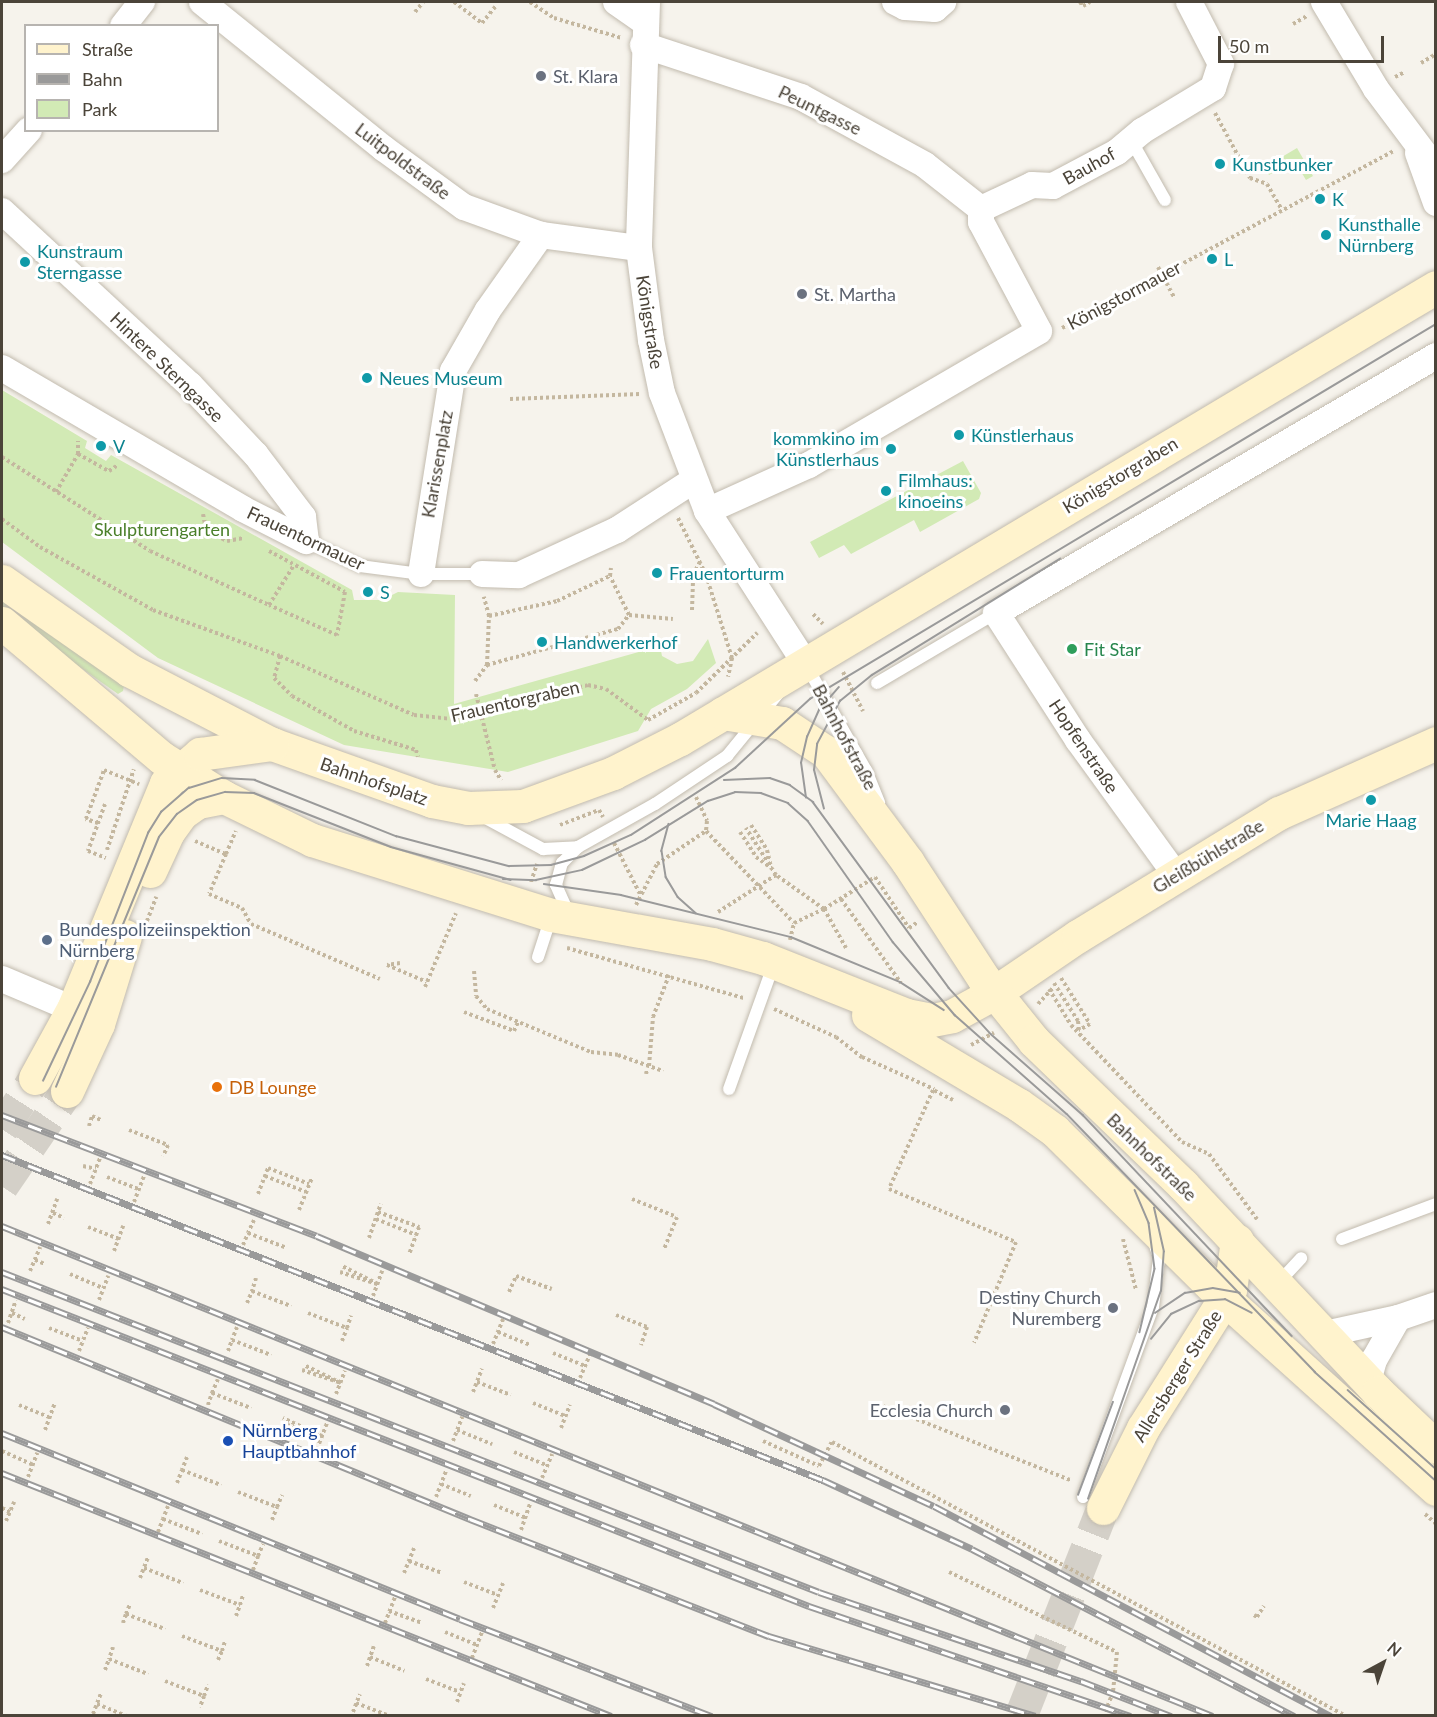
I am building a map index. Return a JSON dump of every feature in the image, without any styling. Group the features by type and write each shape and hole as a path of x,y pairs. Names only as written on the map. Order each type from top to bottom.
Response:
{"main road":[{"name":"Königstorgraben","path":"800,666 1436,287"},
{"path":"2,581 129,670 272,744"},
{"path":"2,623 100,708 179,769 224,797 343,852 562,927 782,953 825,979 906,1014 932,1020 952,1016 994,993"},
{"name":"Bahnhofsplatz","path":"35,1078 73,1009 153,808 179,769 207,752 272,744 405,794 468,808 523,806 567,792 640,760 800,666"},
{"path":"100,708 122,711 133,704 137,689 129,670"},
{"name":"Bahnhofstraße","path":"723,713 762,717 795,730 826,752 896,846 994,993 1055,1062 1250,1234 1278,1284 1368,1382 1436,1447"},
{"name":"Gleißbühlstraße","path":"994,993 1176,875 1298,803 1436,743"},
{"path":"67,1091 91,1039 117,956 164,838 191,806 224,797"},
{"path":"825,979 880,1025 918,1046 945,1073 1043,1121 1129,1222 1225,1299 1436,1489"},
{"name":"Allersberger Straße","path":"1093,1502 1225,1299 1250,1234"}],"street":[{"path":"125,24 142,2"},
{"name":"Luitpoldstraße","path":"202,2 383,148 464,207 541,235 639,248"},
{"name":"Peuntgasse","path":"616,2 645,23 801,97 925,165 981,209"},
{"path":"895,2 905,7 935,9 942,2"},
{"path":"1189,2 1221,64 1209,91"},
{"path":"1324,2 1425,139 1436,169"},
{"name":"Königstraße","path":"645,23 639,248 651,340 662,393 707,511 766,624 800,666"},
{"name":"Bauhof","path":"981,209 1032,185 1053,186 1117,152 1131,140 1209,91"},
{"path":"2,160 27,132"},
{"path":"1425,139 1436,203"},
{"path":"707,511 809,465 1039,331 981,222 981,209"},
{"name":"Hintere Sterngasse","path":"2,211 189,385 256,455 303,518 306,541"},
{"name":"Klarissenplatz","path":"421,574 453,371 488,310 541,235"},
{"path":"996,613 1436,356"},
{"name":"Frauentormauer","path":"2,368 243,509 306,541"},
{"name":"Frauentormauer","path":"482,574 519,575 617,530 667,495 694,480"},
{"name":"Hopfenstraße","path":"996,613 1078,740 1176,875"},
{"path":"2,979 73,1009"},
{"path":"1325,1334 1398,1318 1436,1305"},
{"path":"1368,1382 1374,1360 1398,1318"}],"lane":[{"path":"1131,140 1165,200"},
{"name":"Frauentormauer","path":"306,541 360,566 421,574 482,574"},
{"path":"877,683 996,613"},
{"path":"538,957 562,927 556,874 578,847 609,831 727,756 762,717 800,666"},
{"name":"Bahnhofstraße","path":"800,666 866,770 896,846"},
{"path":"468,808 516,838 543,849 578,847"},
{"path":"729,1089 782,953"},
{"path":"1342,1239 1436,1203"},
{"name":"Allersberger Straße","path":"1093,1502 1153,1307 1159,1258 1129,1222"},
{"path":"1278,1284 1301,1257"}],"path":[{"path":"415,12 423,2"},
{"path":"454,2 482,23 496,6"},
{"path":"530,2 554,18 645,23"},
{"path":"1080,2 1083,6 1090,2"},
{"path":"1421,63 1436,54"},
{"path":"1209,91 1250,178 1267,184 1282,210"},
{"name":"Königstormauer","path":"1039,331 1056,332 1389,152 1425,139"},
{"path":"1158,267 1174,297"},
{"path":"512,399 662,393"},
{"path":"56,492 78,454 109,471 116,464 126,469"},
{"path":"2,457 150,551 338,635 345,592 259,546"},
{"path":"667,495 700,562 732,658 729,677"},
{"path":"195,509 204,515 206,530 227,541 242,536 250,541"},
{"path":"2,519 40,547 153,610 280,656 274,678 292,696 354,731 416,750 418,757"},
{"path":"269,604 294,565 306,541"},
{"path":"692,610 693,575 700,562"},
{"path":"611,568 610,576 629,615"},
{"path":"475,681 486,665 489,616 557,601 610,576"},
{"path":"629,615 673,619"},
{"path":"486,665 618,629 629,615"},
{"name":"Frauentorgraben","path":"280,656 414,715 451,719 588,685 606,689 648,720 696,693 766,624"},
{"path":"476,694 495,770"},
{"path":"98,823 86,819 104,770 131,782"},
{"path":"105,804 88,851 106,858"},
{"path":"560,825 599,810 641,896"},
{"path":"707,821 706,831 794,923"},
{"path":"751,825 767,850 771,868"},
{"path":"746,828 776,875 824,909 846,948"},
{"path":"236,830 209,894 242,908 251,924 380,979"},
{"path":"636,905 657,864 706,831"},
{"path":"740,832 763,866 771,868"},
{"path":"189,838 226,854"},
{"path":"528,890 543,849"},
{"path":"718,912 776,875"},
{"path":"782,953 794,923 824,909 875,877 909,928 923,919"},
{"path":"841,898 905,989"},
{"path":"400,963 387,965 426,985 456,912"},
{"path":"562,927 634,969 669,975 762,1004 808,1022 862,1057 960,1103"},
{"path":"474,971 476,996 487,1009 591,1052 618,1055 647,1070 663,1071"},
{"path":"647,1070 653,1017 669,975"},
{"path":"1054,982 1078,1021 1079,1030 1090,1024 1061,978"},
{"name":"Bahnhofstraße","path":"1047,986 1071,1025 1079,1030 1182,1142 1209,1155 1250,1234"},
{"path":"464,1012 514,1032 518,1022"},
{"path":"974,1343 1016,1242 889,1190 933,1090 961,1050 1001,1028"},
{"path":"89,1126 92,1116 101,1120"},
{"path":"129,1130 168,1144 164,1156"},
{"path":"90,1184 100,1158"},
{"path":"83,1166 96,1169"},
{"path":"258,1194 268,1168 309,1184"},
{"path":"134,1202 144,1176"},
{"path":"266,1176 306,1192"},
{"path":"107,1177 139,1189"},
{"path":"299,1210 312,1177"},
{"path":"48,1224 57,1199"},
{"path":"632,1199 676,1217 664,1250"},
{"path":"369,1238 381,1204"},
{"path":"378,1212 419,1227 409,1254"},
{"path":"53,1213 64,1218"},
{"path":"376,1219 416,1235"},
{"path":"243,1245 254,1220"},
{"path":"1128,1247 1129,1222"},
{"path":"114,1251 123,1226"},
{"path":"88,1227 119,1239"},
{"path":"249,1233 285,1247"},
{"path":"30,1271 40,1247"},
{"path":"35,1260 45,1264"},
{"path":"342,1266 378,1284"},
{"path":"373,1296 382,1271"},
{"path":"340,1272 378,1284"},
{"path":"70,1274 104,1288"},
{"path":"99,1300 108,1276"},
{"path":"510,1292 516,1276 552,1289"},
{"path":"247,1303 256,1278"},
{"path":"252,1291 291,1306"},
{"path":"8,1323 16,1300"},
{"path":"12,1313 25,1318"},
{"path":"308,1313 347,1328"},
{"path":"616,1315 647,1327 641,1345"},
{"path":"342,1341 351,1316"},
{"path":"493,1344 503,1318"},
{"path":"49,1328 83,1341"},
{"path":"79,1352 88,1328"},
{"path":"228,1351 237,1328"},
{"path":"498,1332 530,1345"},
{"path":"232,1340 272,1355"},
{"path":"553,1353 585,1366"},
{"path":"580,1378 590,1354"},
{"path":"304,1365 340,1383"},
{"path":"473,1392 482,1369"},
{"path":"302,1370 340,1383"},
{"path":"336,1394 345,1371"},
{"path":"207,1405 218,1379"},
{"path":"477,1382 511,1395"},
{"path":"212,1393 251,1408"},
{"path":"45,1430 55,1403"},
{"path":"533,1403 565,1416"},
{"path":"19,1405 50,1417"},
{"path":"561,1428 570,1405"},
{"path":"883,1406 1072,1481"},
{"path":"453,1441 462,1417"},
{"path":"283,1418 322,1436"},
{"path":"281,1423 322,1436"},
{"path":"317,1449 327,1423"},
{"path":"457,1430 492,1444"},
{"path":"763,1441 819,1466 832,1442 1346,1716"},
{"path":"2,1451 33,1465"},
{"path":"514,1452 548,1465"},
{"path":"28,1477 37,1454"},
{"path":"542,1478 552,1454"},
{"path":"177,1483 187,1457"},
{"path":"182,1470 221,1485"},
{"path":"435,1497 446,1470"},
{"path":"441,1484 471,1496"},
{"path":"238,1492 277,1507"},
{"path":"272,1520 282,1495"},
{"path":"6,1521 14,1502"},
{"path":"520,1530 530,1504"},
{"path":"494,1505 526,1518"},
{"path":"158,1532 168,1506"},
{"path":"2,1508 10,1512"},
{"path":"163,1519 202,1534"},
{"path":"219,1540 258,1556"},
{"path":"253,1570 263,1544"},
{"path":"404,1573 414,1548"},
{"path":"140,1578 148,1557"},
{"path":"409,1561 442,1573"},
{"path":"144,1568 183,1583"},
{"path":"949,1572 1117,1652 1113,1692 1104,1716"},
{"path":"464,1582 498,1595"},
{"path":"493,1608 503,1583"},
{"path":"200,1590 240,1605"},
{"path":"236,1616 243,1595"},
{"path":"385,1623 395,1597"},
{"path":"123,1623 130,1604"},
{"path":"1254,1615 1257,1617 1264,1606"},
{"path":"389,1611 422,1623"},
{"path":"126,1614 165,1629"},
{"path":"445,1632 478,1645"},
{"path":"472,1658 482,1632"},
{"path":"182,1636 222,1651"},
{"path":"218,1660 225,1641"},
{"path":"367,1666 374,1646"},
{"path":"105,1670 113,1647"},
{"path":"370,1657 404,1671"},
{"path":"109,1659 148,1674"},
{"path":"426,1679 460,1692"},
{"path":"165,1681 204,1696"},
{"path":"457,1702 464,1683"},
{"path":"200,1707 208,1685"},
{"path":"93,1714 101,1693"},
{"path":"353,1712 360,1694"},
{"path":"356,1703 387,1715"},
{"path":"97,1704 127,1716"}],"green space":[{"path":"1297,148 1313,176 1306,180 1294,160 1269,175 1265,167"},
{"name":"Skulpturengarten","path":"2,390 87,441 85,448 106,461 111,455 352,590 354,600 382,600 398,592 455,595 454,704 660,646 662,656 677,664 693,661 708,639 716,663 687,689 651,709 638,731 508,772 344,745 158,658 2,542"},
{"path":"963,461 981,493 979,499 920,532 914,520 851,554 844,545 819,558 810,542"},
{"path":"2,595 124,685 123,691 118,694 2,612"}],"tunnel":[{"path":"2,1129 35,1078"},
{"path":"2,1186 67,1091"},
{"path":"1021,1716 1103,1508"}],"tram line":[{"path":"43,1081 90,982 148,833 161,812 189,788 222,778 255,780 396,836 509,866 551,865 584,856 631,835 735,768 810,699 1436,324"},
{"path":"824,809 814,770 817,744 840,701 872,675 1060,559"},
{"path":"806,798 801,763 807,737 819,710 839,687"},
{"path":"724,780 770,778 790,785 813,802 949,988 991,1034 1083,1115 1292,1336"},
{"path":"56,1087 159,837 177,814 197,800 225,792 254,793 391,847 511,880"},
{"path":"503,879 536,880 582,870 645,840 708,801 735,792 761,793 788,803 808,821 893,942 955,1015 1067,1114 1315,1372 1436,1481"},
{"path":"669,824 662,851 666,877 678,897 696,913"},
{"path":"544,884 621,895 791,937 900,982 944,1010"},
{"path":"1135,1190 1149,1223 1155,1269 1140,1332"},
{"path":"1088,1499 1161,1291 1164,1252 1154,1208"},
{"path":"1155,1313 1185,1293 1213,1288 1240,1293"},
{"path":"1151,1339 1171,1314 1199,1301 1225,1299 1252,1313"},
{"path":"1348,1390 1436,1469"},
{"path":"1078,1495 1113,1402"}],"railway":[{"path":"2,1115 317,1236 714,1404 934,1506 1331,1716"},
{"path":"2,1155 823,1480 972,1549 1294,1716"},
{"path":"2,1226 1213,1716"},
{"path":"2,1272 819,1592 1081,1681 1171,1716"},
{"path":"2,1289 809,1606 1131,1716"},
{"path":"2,1327 470,1519 769,1636 1035,1716"},
{"path":"2,1433 460,1619 712,1716"},
{"path":"2,1473 611,1716"}],"place":[{"name":"St. Klara","path":"541,76"},
{"name":"Kunstbunker","path":"1220,164"},
{"name":"K","path":"1320,199"},
{"name":"Kunsthalle Nürnberg","path":"1326,235"},
{"name":"L","path":"1212,259"},
{"name":"Kunstraum Sterngasse","path":"25,262"},
{"name":"St. Martha","path":"802,294"},
{"name":"Neues Museum","path":"367,378"},
{"name":"Künstlerhaus","path":"959,435"},
{"name":"V","path":"101,446"},
{"name":"kommkino im Künstlerhaus","path":"891,449"},
{"name":"Filmhaus: kinoeins","path":"886,491"},
{"name":"Frauentorturm","path":"657,573"},
{"name":"S","path":"368,592"},
{"name":"Handwerkerhof","path":"542,642"},
{"name":"Fit Star","path":"1072,649"},
{"name":"Marie Haag","path":"1371,800"},
{"name":"Bundespolizeiinspektion Nürnberg","path":"47,940"},
{"name":"DB Lounge","path":"217,1087"},
{"name":"Destiny Church Nuremberg","path":"1113,1308"},
{"name":"Ecclesia Church","path":"1005,1410"},
{"name":"Nürnberg Hauptbahnhof","path":"228,1441"}]}
